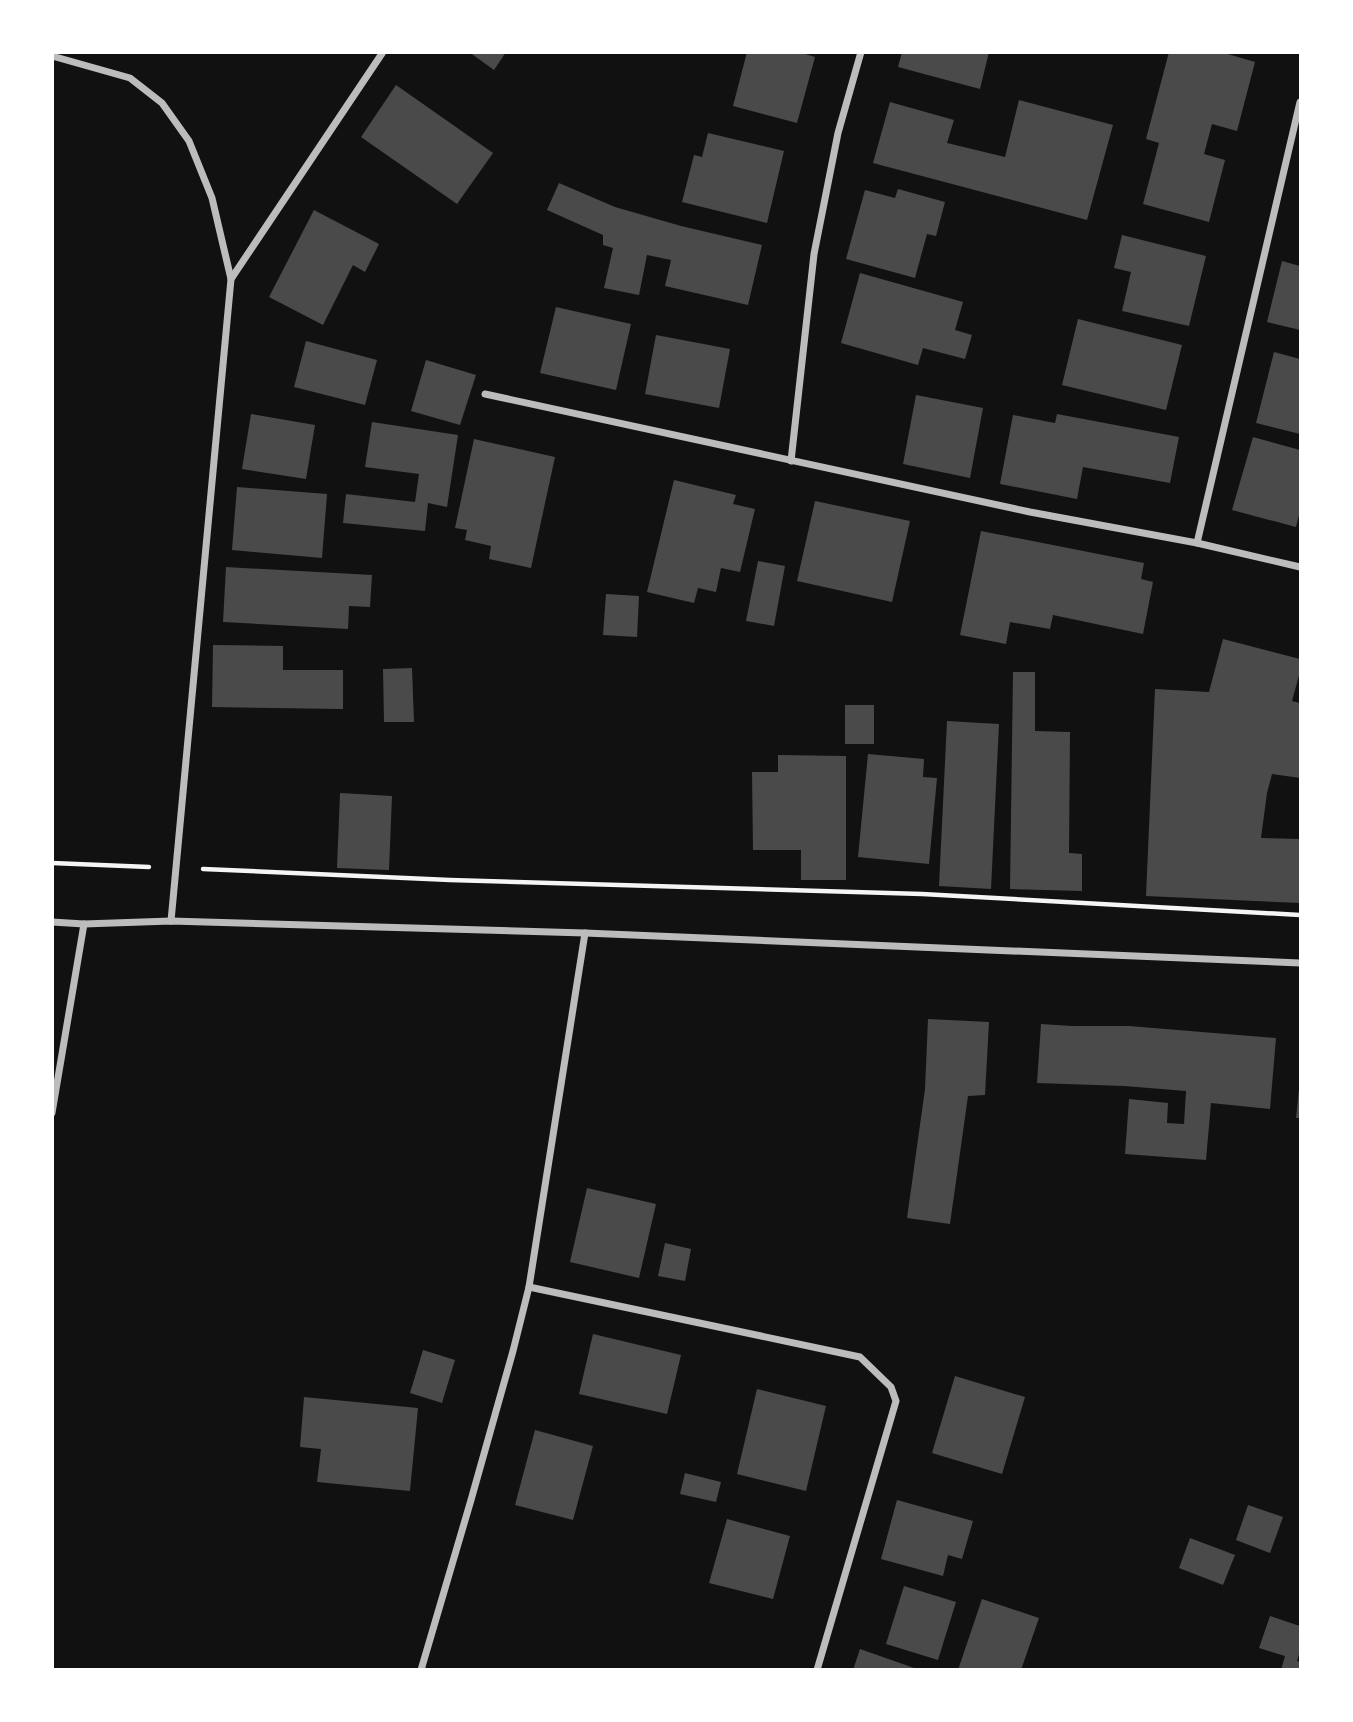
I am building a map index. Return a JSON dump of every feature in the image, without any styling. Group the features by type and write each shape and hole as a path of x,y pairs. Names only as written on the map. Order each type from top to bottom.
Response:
{"street":[{"path":"231,279 383,52"},
{"path":"791,461 814,254 838,133 861,52"},
{"path":"52,56 130,78 162,103 189,141 212,198 231,279 171,921"},
{"path":"1197,543 1300,102"},
{"path":"485,394 1030,512 1197,543 1300,567"},
{"path":"52,922 84,924 171,921 585,933 1300,964"},
{"path":"52,1113 84,924"},
{"path":"421,1670 471,1500 528,1287 585,933"},
{"path":"528,1287 860,1357 891,1387 896,1401 817,1670"}],"path":[{"path":"52,863 450,880 922,894 1300,915"}],"building":[{"path":"469,52 506,52 494,70"},
{"path":"747,52 799,52 815,57 797,123 733,106"},
{"path":"902,52 989,52 980,89 898,67"},
{"path":"1169,52 1221,52 1255,62 1237,131 1212,124 1204,154 1225,160 1209,222 1143,204 1159,143 1146,139"},
{"path":"396,85 493,153 457,204 361,137"},
{"path":"1019,100 1113,125 1087,220 873,163 890,102 954,120 947,143 1005,157"},
{"path":"708,133 784,151 767,223 682,202 694,155 702,157"},
{"path":"559,183 615,207 762,245 748,305 665,286 671,260 647,255 639,295 604,288 613,248 603,245 603,235 547,210"},
{"path":"898,189 945,202 936,236 927,234 915,278 846,259 865,190 895,198"},
{"path":"314,210 379,244 365,272 353,265 323,325 269,297"},
{"path":"1122,235 1206,256 1189,326 1122,311 1131,272 1114,268"},
{"path":"1282,261 1300,266 1300,330 1267,322"},
{"path":"860,273 963,302 955,330 972,335 965,359 923,348 918,365 841,343"},
{"path":"556,307 631,324 616,390 540,373"},
{"path":"1078,319 1182,345 1166,410 1062,385"},
{"path":"656,335 730,349 719,408 645,394"},
{"path":"306,341 377,360 365,405 294,387"},
{"path":"1274,352 1300,359 1300,434 1256,423"},
{"path":"426,360 476,375 460,425 411,411"},
{"path":"916,395 983,408 970,478 903,464"},
{"path":"251,414 315,425 306,479 242,469"},
{"path":"1057,414 1179,437 1170,483 1083,467 1077,499 1000,484 1013,415 1055,423"},
{"path":"372,422 458,435 447,507 428,503 425,531 343,523 346,494 415,502 419,474 365,467"},
{"path":"1253,437 1300,450 1300,511 1296,527 1232,510"},
{"path":"474,439 555,457 531,568 489,559 491,546 465,540 467,530 455,528"},
{"path":"674,480 736,495 733,504 755,509 740,572 721,568 716,592 698,588 694,603 647,592"},
{"path":"237,487 327,494 322,558 232,550"},
{"path":"815,501 910,521 892,602 797,581"},
{"path":"981,531 1144,563 1141,579 1153,582 1143,634 1053,615 1050,629 1010,622 1006,644 960,635"},
{"path":"758,561 785,566 774,626 746,621"},
{"path":"226,567 372,575 370,607 349,606 348,629 223,622"},
{"path":"606,594 639,596 637,637 603,635"},
{"path":"1223,639 1300,659 1300,672 1292,701 1300,703 1300,778 1272,774 1261,838 1300,839 1300,903 1146,896 1155,689 1209,692"},
{"path":"213,645 283,646 283,670 343,670 343,709 212,707"},
{"path":"412,668 414,722 384,722 383,669"},
{"path":"1013,672 1035,672 1035,731 1070,732 1069,853 1082,854 1082,891 1010,889"},
{"path":"845,705 874,705 874,744 845,744"},
{"path":"947,721 999,724 991,889 939,886"},
{"path":"868,754 924,759 923,777 937,778 929,864 858,857"},
{"path":"778,755 846,756 846,880 801,880 801,850 753,850 752,772 778,772"},
{"path":"340,793 392,796 389,870 337,868"},
{"path":"928,1019 989,1022 985,1095 968,1096 950,1224 907,1218 925,1089"},
{"path":"1041,1024 1129,1026 1276,1038 1270,1109 1211,1103 1206,1160 1125,1154 1129,1099 1168,1103 1167,1123 1184,1124 1186,1091 1037,1083"},
{"path":"1299,1089 1300,1118 1296,1118"},
{"path":"587,1188 656,1204 639,1278 570,1262"},
{"path":"665,1243 691,1249 685,1281 658,1276"},
{"path":"593,1334 681,1355 667,1414 579,1394"},
{"path":"423,1350 455,1360 442,1403 410,1393"},
{"path":"955,1376 1025,1397 1002,1474 932,1453"},
{"path":"757,1389 826,1406 806,1491 737,1474"},
{"path":"304,1397 418,1408 410,1491 317,1482 321,1449 300,1447"},
{"path":"535,1430 593,1446 573,1520 515,1505"},
{"path":"685,1473 721,1482 716,1502 680,1494"},
{"path":"897,1500 973,1521 962,1559 948,1555 943,1576 881,1559"},
{"path":"1248,1505 1283,1517 1270,1553 1236,1540"},
{"path":"727,1519 790,1536 773,1599 709,1583"},
{"path":"1190,1538 1235,1555 1223,1585 1179,1568"},
{"path":"904,1586 956,1602 938,1660 886,1644"},
{"path":"982,1599 1039,1618 1021,1670 958,1670"},
{"path":"1270,1616 1300,1626 1300,1651 1297,1661 1300,1662 1300,1670 1281,1670 1285,1656 1259,1648"},
{"path":"860,1649 917,1669 917,1670 853,1670"}]}
